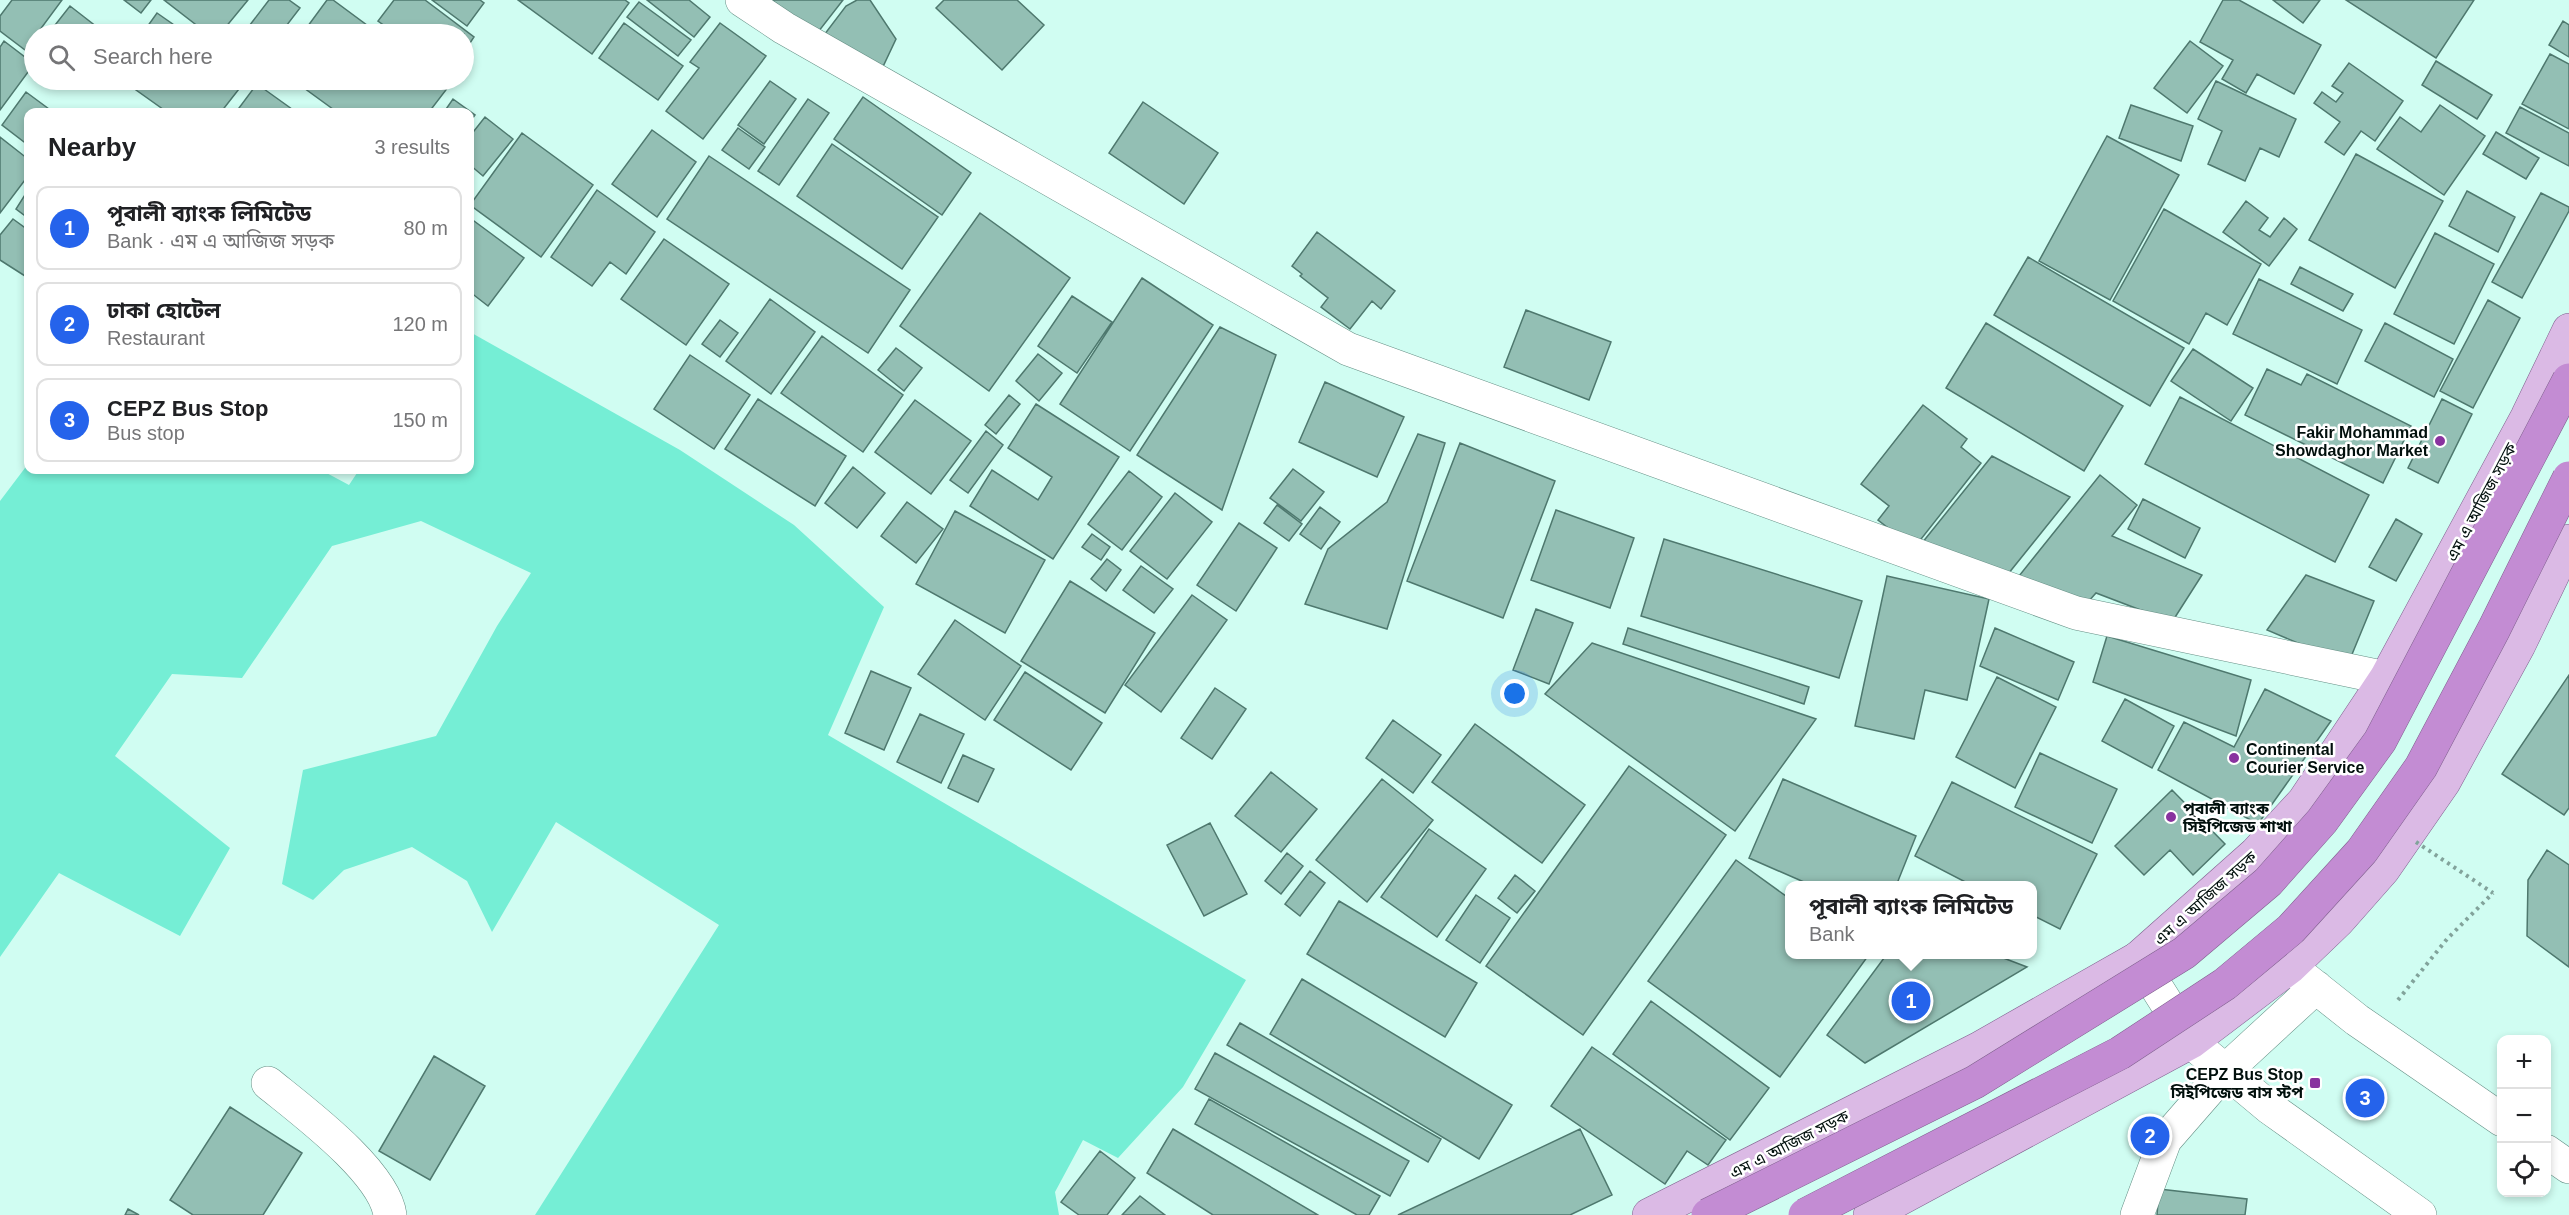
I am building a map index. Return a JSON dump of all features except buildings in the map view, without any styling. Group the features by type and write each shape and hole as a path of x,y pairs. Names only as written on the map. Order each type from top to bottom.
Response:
{"highway":[{"path":"1708,1215 1975,1082 2184,953 2268,882 2322,821 2379,741 2569,380"},
{"path":"1805,1215 2120,1053 2224,984 2290,929 2362,852 2421,767 2494,629 2569,478"}],"main road":[{"name":"এম এ আজিজ সড়ক","path":"1649,1215 1978,1049 2139,958 2256,853 2304,801 2386,678 2522,427 2569,330"},
{"path":"1870,1215 2191,1042 2290,967 2338,921 2383,870 2444,782 2519,645 2569,541"}],"street":[{"path":"742,0 794,34 1348,349 2076,613 2386,678"},
{"path":"2139,958 2191,1042 2270,1108 2420,1215"},
{"path":"2290,967 2372,1030 2497,1117"},
{"path":"2137,1215 2165,1140 2226,1070 2316,987"},
{"path":"268,1083 327,1131 374,1181 390,1215"},
{"path":"2551,1154 2569,1167"}],"path":[{"path":"2372,1030 2447,939 2493,893"}],"shaded area":[{"path":"474,334 680,450 794,525 884,607 828,735 1246,980 1183,1087 1118,1158 1083,1140 1055,1192 1059,1215 535,1215 719,925 556,822 492,932 467,881 412,847 344,870 313,900 282,884 303,770 436,736 497,626 531,573 421,521 332,546 242,678 172,674 115,756 230,848 180,936 59,873 0,957 0,501 24,469 24,474 328,474 349,485 356,474 474,474"}],"place":[{"name":"Fakir Mohammad Showdaghor Market","path":"2440,441"},
{"name":"Continental Courier Service","path":"2234,758"},
{"name":"পূবালী ব্যাংক সিইপিজেড শাখা","path":"2171,817"},
{"name":"পূবালী ব্যাংক লিমিটেড","path":"1911,1001"},
{"name":"CEPZ Bus Stop সিইপিজেড বাস স্টপ","path":"2315,1083"},
{"name":"CEPZ Bus Stop","path":"2365,1098"},
{"name":"ঢাকা হোটেল","path":"2150,1136"}]}
